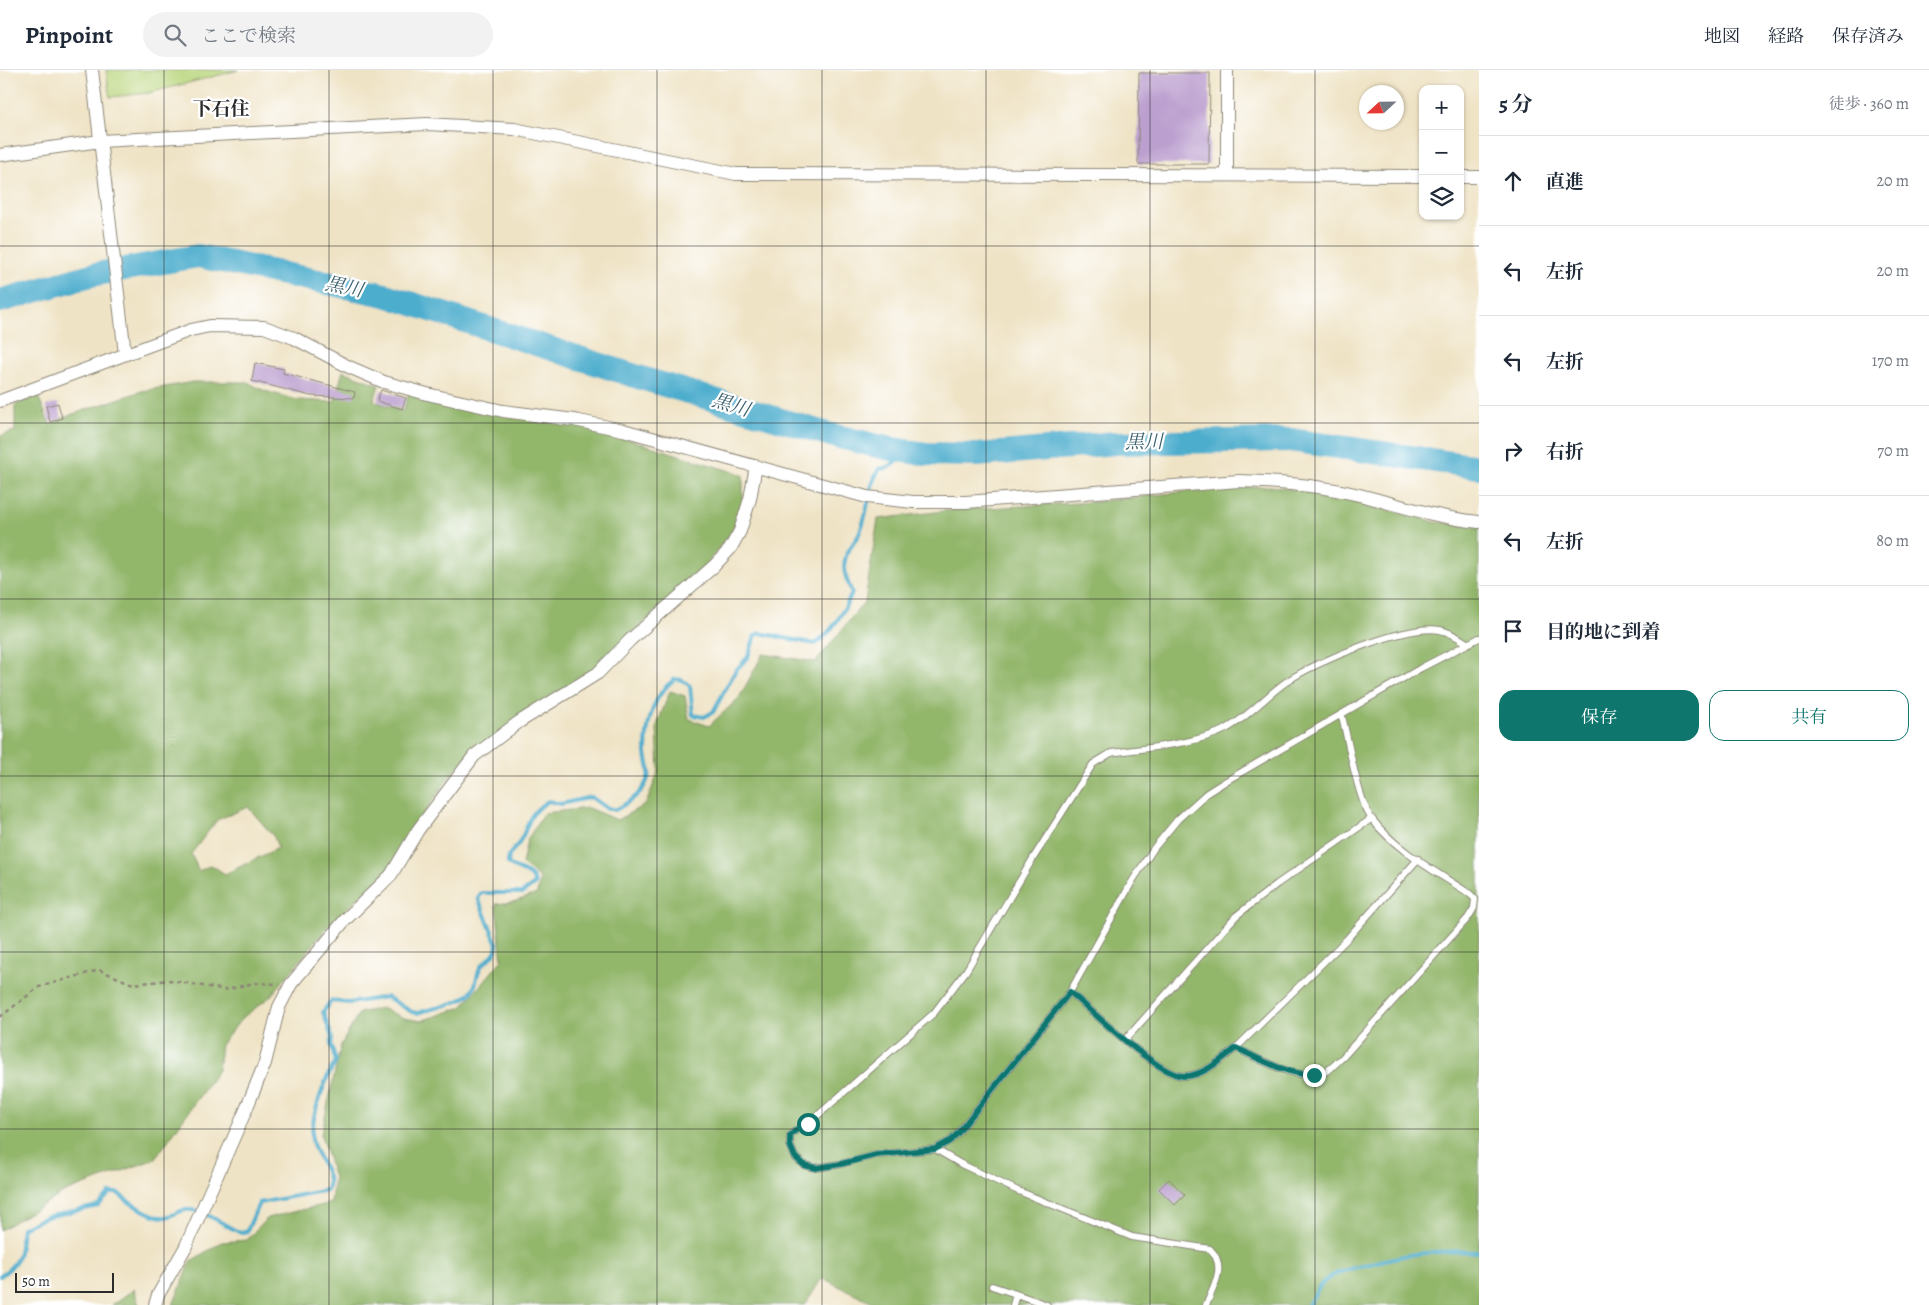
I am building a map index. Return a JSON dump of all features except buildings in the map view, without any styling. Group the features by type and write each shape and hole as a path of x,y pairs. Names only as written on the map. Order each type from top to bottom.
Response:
{"street":[{"path":"92,70 125,354"},
{"path":"1227,70 1227,175"},
{"path":"0,155 100,141 417,124 482,125 514,129 736,174 1419,176"},
{"path":"1464,176 1479,177"},
{"path":"0,402 125,354 210,326 264,327 294,338 348,367 384,382 503,411 574,420 613,428 867,497 913,502 1031,498 1239,481 1278,482 1362,496 1445,518 1479,522"},
{"path":"155,1305 158,1295 184,1248 245,1112 265,1063 279,1007 291,984 345,920 391,875 418,830 474,756 519,722 598,673 630,640 724,554 740,531 750,499 756,466"}],"lane":[{"path":"1467,643 1453,634 1438,629 1412,630 1388,637 1363,646 1287,681 1227,728 1207,737 1111,753 1094,764 1032,860 966,971 934,1013 808,1124 796,1130 790,1136 790,1145 795,1157 804,1165 816,1168 876,1155 935,1149 950,1141 1070,992 1133,880 1154,848 1178,819 1207,792 1467,643 1479,638"},
{"path":"1236,1048 1281,1068 1304,1075 1326,1072 1378,1020 1468,918 1474,908 1475,900 1470,894 1418,859 1371,819 1364,803 1342,716"},
{"path":"1126,1040 1236,916 1277,884 1371,819"},
{"path":"1070,992 1126,1040 1160,1067 1172,1074 1184,1076 1216,1064 1236,1048 1346,940 1418,859"},
{"path":"935,1149 1000,1183 1132,1237 1210,1249 1217,1255 1220,1269 1206,1305"},
{"path":"992,1286 1048,1305"},
{"path":"1013,1305 1016,1294"}],"path":[{"path":"0,1017 39,987 99,970 133,984 170,980 190,982 225,990 254,984 291,984"}],"green space":[{"path":"106,70 239,70 149,93 110,97"},
{"path":"343,371 379,385 374,401 403,411 409,393 586,426 743,475 743,503 733,530 706,565 594,669 470,754 450,776 415,826 386,873 329,925 270,997 242,1018 221,1045 218,1070 155,1159 65,1192 0,1230 0,436 15,431 15,405 38,396 50,425 70,415 142,391 193,382 247,382 265,391 297,400 334,402","holes":["248,807 274,837 278,848 225,874 211,865 199,871 191,854 217,820"]},
{"path":"1271,486 1335,496 1435,522 1479,527 1479,1305 878,1305 822,1278 805,1305 173,1305 191,1261 222,1242 247,1240 267,1218 331,1203 334,1178 321,1135 341,1045 359,1013 381,1008 404,1018 421,1021 462,1007 502,960 496,904 513,902 537,894 540,878 522,864 527,840 544,813 588,808 617,820 646,804 659,770 657,725 670,691 685,696 689,719 709,726 739,698 763,654 816,662 865,601 878,519 952,510 1095,502 1207,489"},
{"path":"134,1289 139,1305 112,1305"}],"waterway":[{"name":"黒川","path":"0,301 91,275 198,256 385,295 638,377 831,435 891,449 926,454 977,455 1116,443 1290,440 1479,467"},
{"path":"0,1276 16,1261 20,1250 22,1228 46,1217 98,1206 110,1193 118,1193 134,1205 161,1217 192,1210 211,1217 241,1233 247,1231 259,1203 327,1190 328,1177 316,1152 312,1132 314,1116 322,1092 336,1061 331,1045 332,1037 323,1012 331,1001 349,1003 387,997 412,1012 418,1013 455,1003 467,996 474,988 480,968 494,954 497,944 478,898 481,893 522,893 535,884 531,876 508,863 509,855 519,843 535,811 548,801 561,804 591,797 605,807 615,810 636,796 644,787 649,775 646,742 652,712 661,694 675,679 682,680 690,686 693,715 704,717 713,712 736,670 748,657 755,636 760,633 815,644 821,640 832,628 846,607 852,593 847,581 844,564 848,550 862,528 875,477 879,469 889,467 908,451"},
{"path":"1308,1305 1324,1282 1348,1269 1421,1253 1479,1252"}],"district":[{"name":"下石住","path":"221,109"}],"route":[{"path":"808,1124 796,1130 790,1136 790,1145 795,1157 804,1165 816,1168 876,1155 935,1149 950,1141 958,1133 1070,992 1126,1040 1160,1067 1172,1074 1184,1076 1198,1072 1216,1064 1236,1048 1281,1068 1304,1075 1314,1075"}]}
